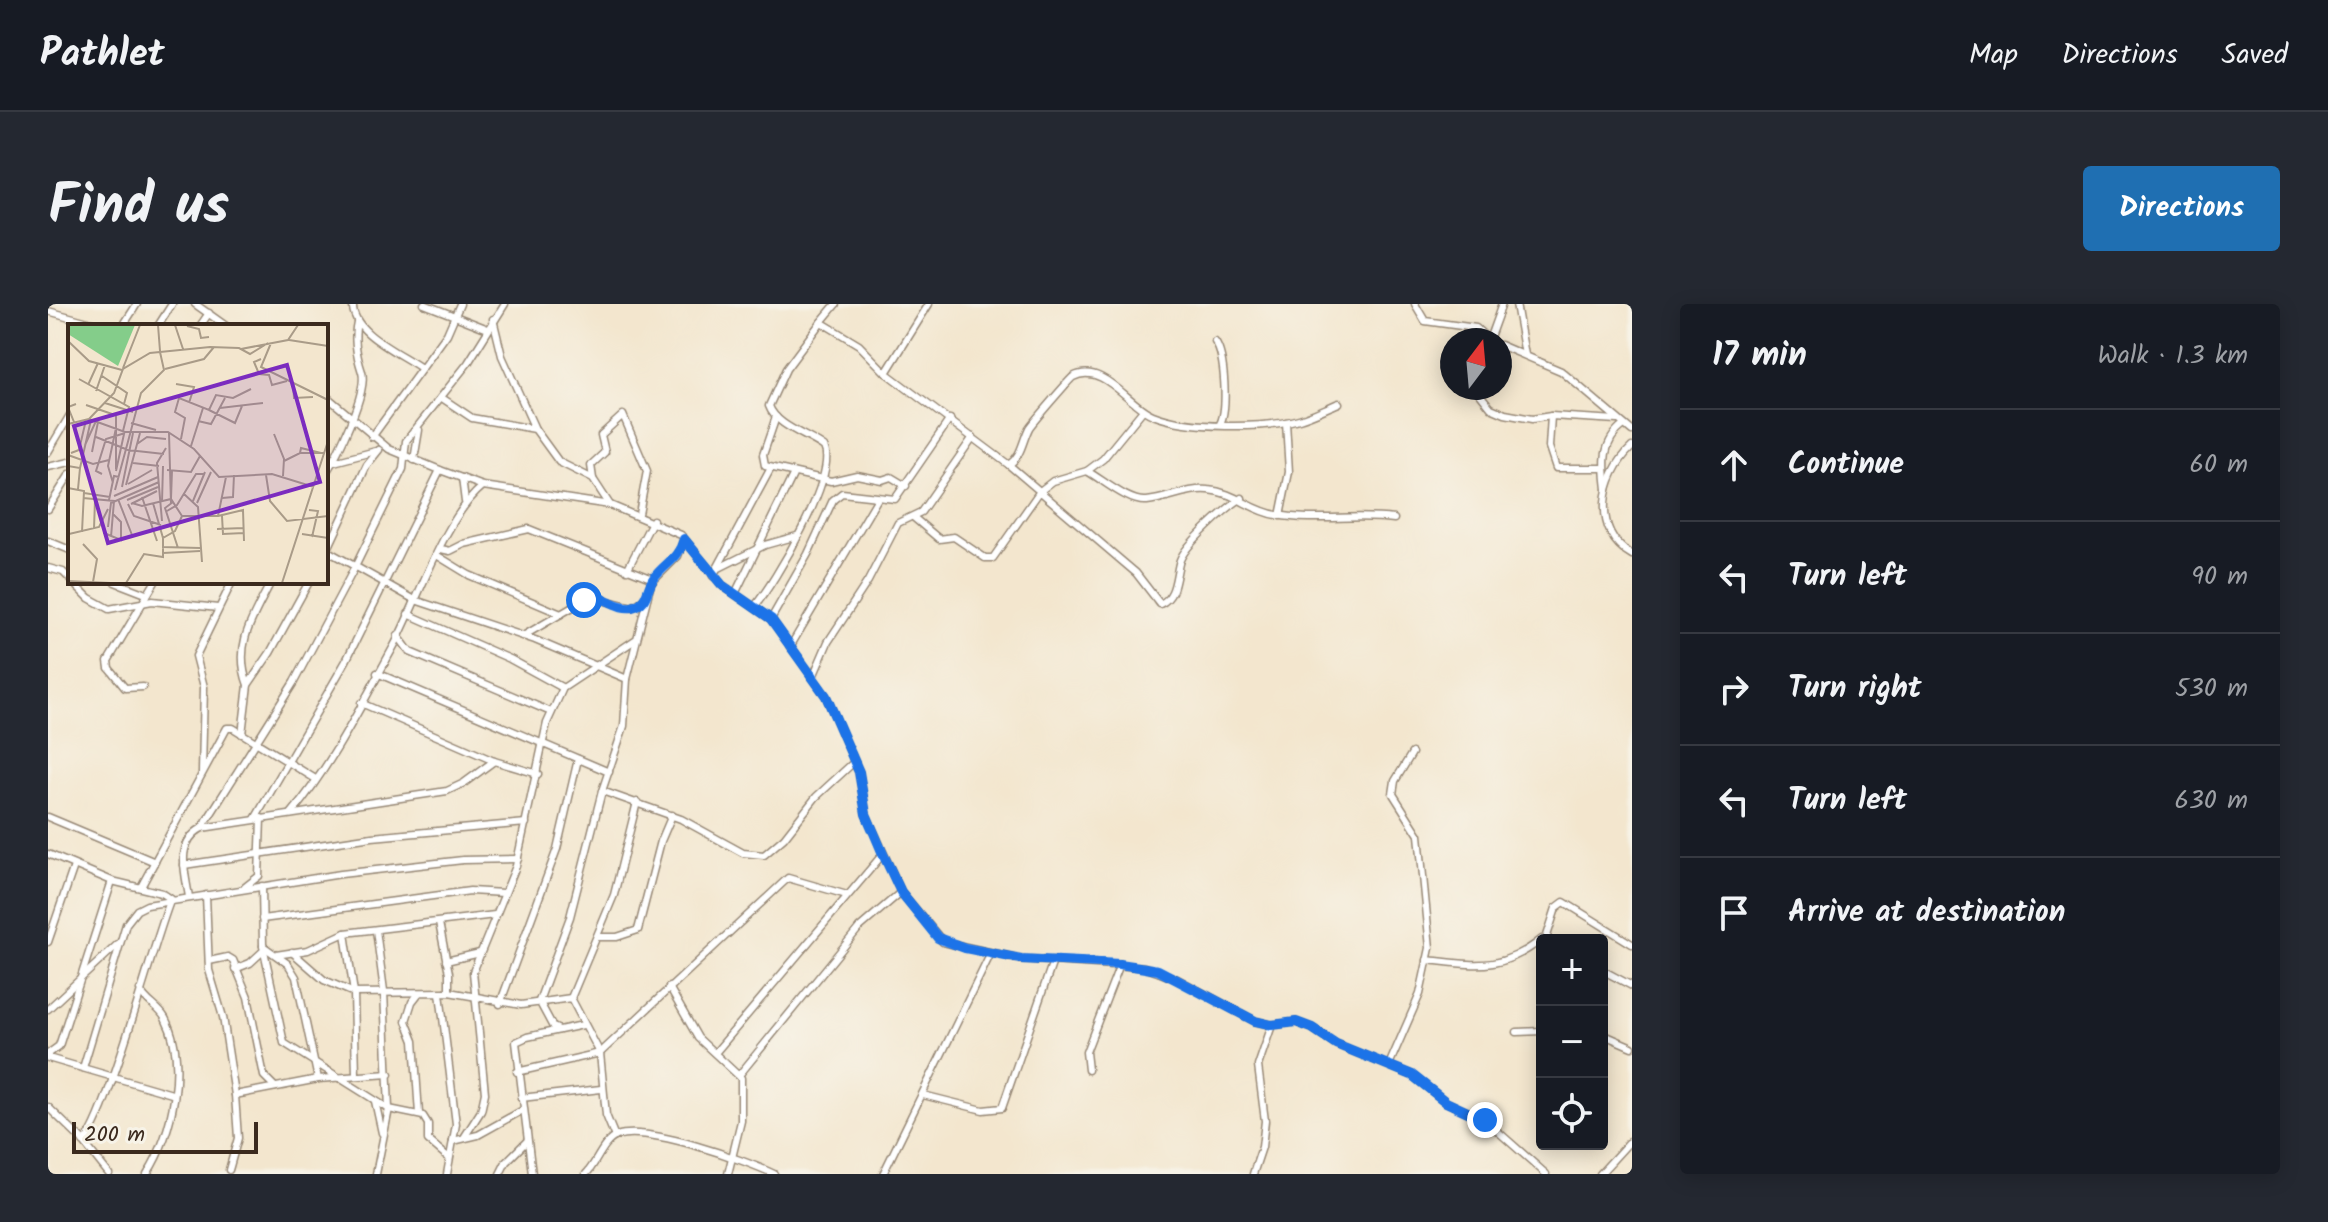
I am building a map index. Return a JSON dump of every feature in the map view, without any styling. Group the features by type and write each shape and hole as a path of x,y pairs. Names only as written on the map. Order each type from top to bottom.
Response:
{"street":[{"path":"124,324 137,304"},
{"path":"159,324 172,304"},
{"path":"195,304 205,308 222,324"},
{"path":"424,304 488,329"},
{"path":"372,437 456,317 460,304"},
{"path":"403,469 402,454 406,441 442,398 505,304"},
{"path":"886,373 929,304"},
{"path":"1415,304 1425,321 1476,328"},
{"path":"1494,328 1502,304"},
{"path":"1516,304 1525,339 1525,355"},
{"path":"328,465 353,419 362,374 357,362 357,322 350,305"},
{"path":"754,607 774,581 797,536 828,457 824,447 776,417 770,401 801,346 834,305"},
{"path":"48,311 96,324"},
{"path":"493,319 502,356 535,429 559,462 593,479"},
{"path":"357,322 421,368"},
{"path":"821,322 859,345 886,373 1009,465 1136,573 1153,598 1164,604 1177,581 1182,555 1221,512 1242,498"},
{"path":"1215,342 1219,348 1224,389 1220,424"},
{"path":"1512,350 1561,371 1632,431"},
{"path":"1009,465 1018,456 1030,425 1054,401 1066,383 1077,376 1100,378 1143,410 1183,423 1286,422 1339,403"},
{"path":"442,398 472,418 535,429"},
{"path":"1485,400 1494,411 1532,419 1551,416 1617,420"},
{"path":"328,401 389,449 440,470 483,486 610,505 675,530 713,576 771,619 834,709 854,762 866,814 883,854 901,892 943,942 991,953 1158,970 1237,1014 1272,1025 1296,1022 1336,1044 1412,1075 1446,1102 1485,1120 1546,1174"},
{"path":"913,517 939,539 954,537 989,560 997,554 1040,491 1065,475 1087,471 1115,447 1143,410"},
{"path":"610,505 593,479 591,465 605,452 601,435 623,415 647,471 639,514"},
{"path":"1551,416 1549,447 1556,468 1602,468"},
{"path":"776,417 763,462 771,468 839,481 857,475 882,480 891,477 906,486"},
{"path":"48,452 68,418"},
{"path":"771,619 808,554 833,500 842,493 895,499 950,419"},
{"path":"1280,516 1289,472 1286,422"},
{"path":"1607,490 1602,468 1611,438 1624,425"},
{"path":"189,897 184,865 187,840 202,828 294,682 403,469 416,460 420,426"},
{"path":"813,677 828,642 868,581 898,523 921,512 960,451 973,437"},
{"path":"1632,447 1621,461 1603,501 1610,535 1632,555"},
{"path":"328,465 389,449"},
{"path":"328,549 367,465 379,450"},
{"path":"48,467 68,462"},
{"path":"713,576 771,468"},
{"path":"244,888 259,876 261,852 258,818 386,584 440,470"},
{"path":"1087,471 1145,501 1199,490 1242,498 1258,510 1280,516 1346,518 1368,515 1394,519"},
{"path":"735,594 794,473"},
{"path":"48,509 68,477"},
{"path":"462,478 465,502"},
{"path":"291,814 361,703 465,502 483,486"},
{"path":"48,495 57,494"},
{"path":"790,647 878,498"},
{"path":"627,570 653,520"},
{"path":"439,552 529,529 653,579"},
{"path":"718,568 760,547 797,536"},
{"path":"559,1030 553,1027 539,1001 570,917 602,791 624,726 627,679 647,598 653,579 678,556 684,539"},
{"path":"48,541 68,549"},
{"path":"328,552 415,600 523,636 627,679"},
{"path":"439,552 469,575 561,614"},
{"path":"48,568 68,576"},
{"path":"77,584 104,607 115,609 152,601 218,608"},
{"path":"120,584 146,594"},
{"path":"143,687 125,688 108,664 138,604 154,584"},
{"path":"202,772 204,687 196,656 231,584"},
{"path":"242,734 248,685 242,667 242,643 270,584"},
{"path":"248,685 270,653 308,584"},
{"path":"523,636 590,597 632,607 647,598"},
{"path":"408,614 510,659 563,688"},
{"path":"398,636 410,652 551,712"},
{"path":"465,1136 481,1111 485,1093 473,972 518,859 551,712 563,688 635,640"},
{"path":"377,673 609,772"},
{"path":"361,703 494,761 538,774"},
{"path":"141,887 227,728 290,761 314,778"},
{"path":"1389,1065 1420,994 1427,960 1429,931 1422,896 1419,835 1393,794 1395,781 1412,753"},
{"path":"500,1004 557,849 578,759"},
{"path":"202,828 447,791 464,783 494,761"},
{"path":"602,791 672,815 743,853 764,855 784,838 816,797 854,762"},
{"path":"615,1137 606,1115 601,1089 600,1053 571,998 614,895 637,802"},
{"path":"597,937 617,937 638,930 661,841 672,815"},
{"path":"48,817 155,862"},
{"path":"184,865 372,837 526,823"},
{"path":"48,854 112,881 162,893 171,899"},
{"path":"715,1053 883,854"},
{"path":"83,1068 119,943 126,924 137,910 171,899 244,888 463,860 518,859"},
{"path":"48,942 74,866"},
{"path":"517,1072 600,1053 788,878 847,895"},
{"path":"48,1071 50,1058 59,1046 112,881"},
{"path":"262,886 262,949 282,1039 389,1109 419,1114"},
{"path":"262,919 470,891 503,893"},
{"path":"728,1174 742,1109 740,1074 859,928 901,892"},
{"path":"206,895 209,961 223,1017 235,1095 237,1148 229,1170"},
{"path":"83,1142 93,1133 171,899"},
{"path":"1549,934 1556,908 1564,902 1632,944"},
{"path":"276,955 308,950 345,933 495,915"},
{"path":"439,923 449,992"},
{"path":"376,930 384,991 389,1074 389,1109 376,1174"},
{"path":"345,933 354,993 356,1075"},
{"path":"48,1009 119,943"},
{"path":"1427,960 1495,966 1536,946"},
{"path":"262,949 276,955 296,977 318,1079"},
{"path":"235,969 250,963 262,949"},
{"path":"292,952 324,980 354,993 449,992 500,1004 521,1005 571,998"},
{"path":"446,961 480,953"},
{"path":"883,1174 991,953"},
{"path":"209,961 228,957 235,969 248,997 264,1076 275,1087"},
{"path":"923,1095 983,1110 1002,1108 1053,961"},
{"path":"1088,1070 1086,1052 1120,964"},
{"path":"1608,973 1632,986"},
{"path":"669,987 698,1038 740,1074"},
{"path":"140,990 162,1013 177,1059 166,1128 147,1174"},
{"path":"419,993 412,1002 406,1021 414,1041 419,1114 428,1124 428,1140 449,1158"},
{"path":"440,993 456,1124 447,1174"},
{"path":"532,1174 517,1072 516,1042 583,1025"},
{"path":"1253,1174 1262,1147 1265,1121 1258,1066 1272,1025"},
{"path":"1517,1032 1536,1031"},
{"path":"1608,1037 1632,1047"},
{"path":"50,1058 172,1094"},
{"path":"235,1095 318,1079 389,1074"},
{"path":"521,1098 601,1089"},
{"path":"375,1101 382,1136"},
{"path":"48,1107 109,1174"},
{"path":"453,1141 499,1125 523,1110"},
{"path":"615,1137 658,1137 734,1155 774,1174"},
{"path":"586,1174 615,1137"},
{"path":"1600,1174 1632,1139"},
{"path":"500,1174 506,1162 527,1141"}],"route":[{"path":"584,600 590,597 605,598 627,607 640,603 647,598 653,579 678,556 684,539 722,585 771,619 834,709 859,772 866,814 901,892 927,927 943,942 1021,959 1120,964 1158,970 1255,1021 1272,1025 1296,1022 1312,1028 1336,1044 1412,1075 1446,1102 1485,1120"}]}
